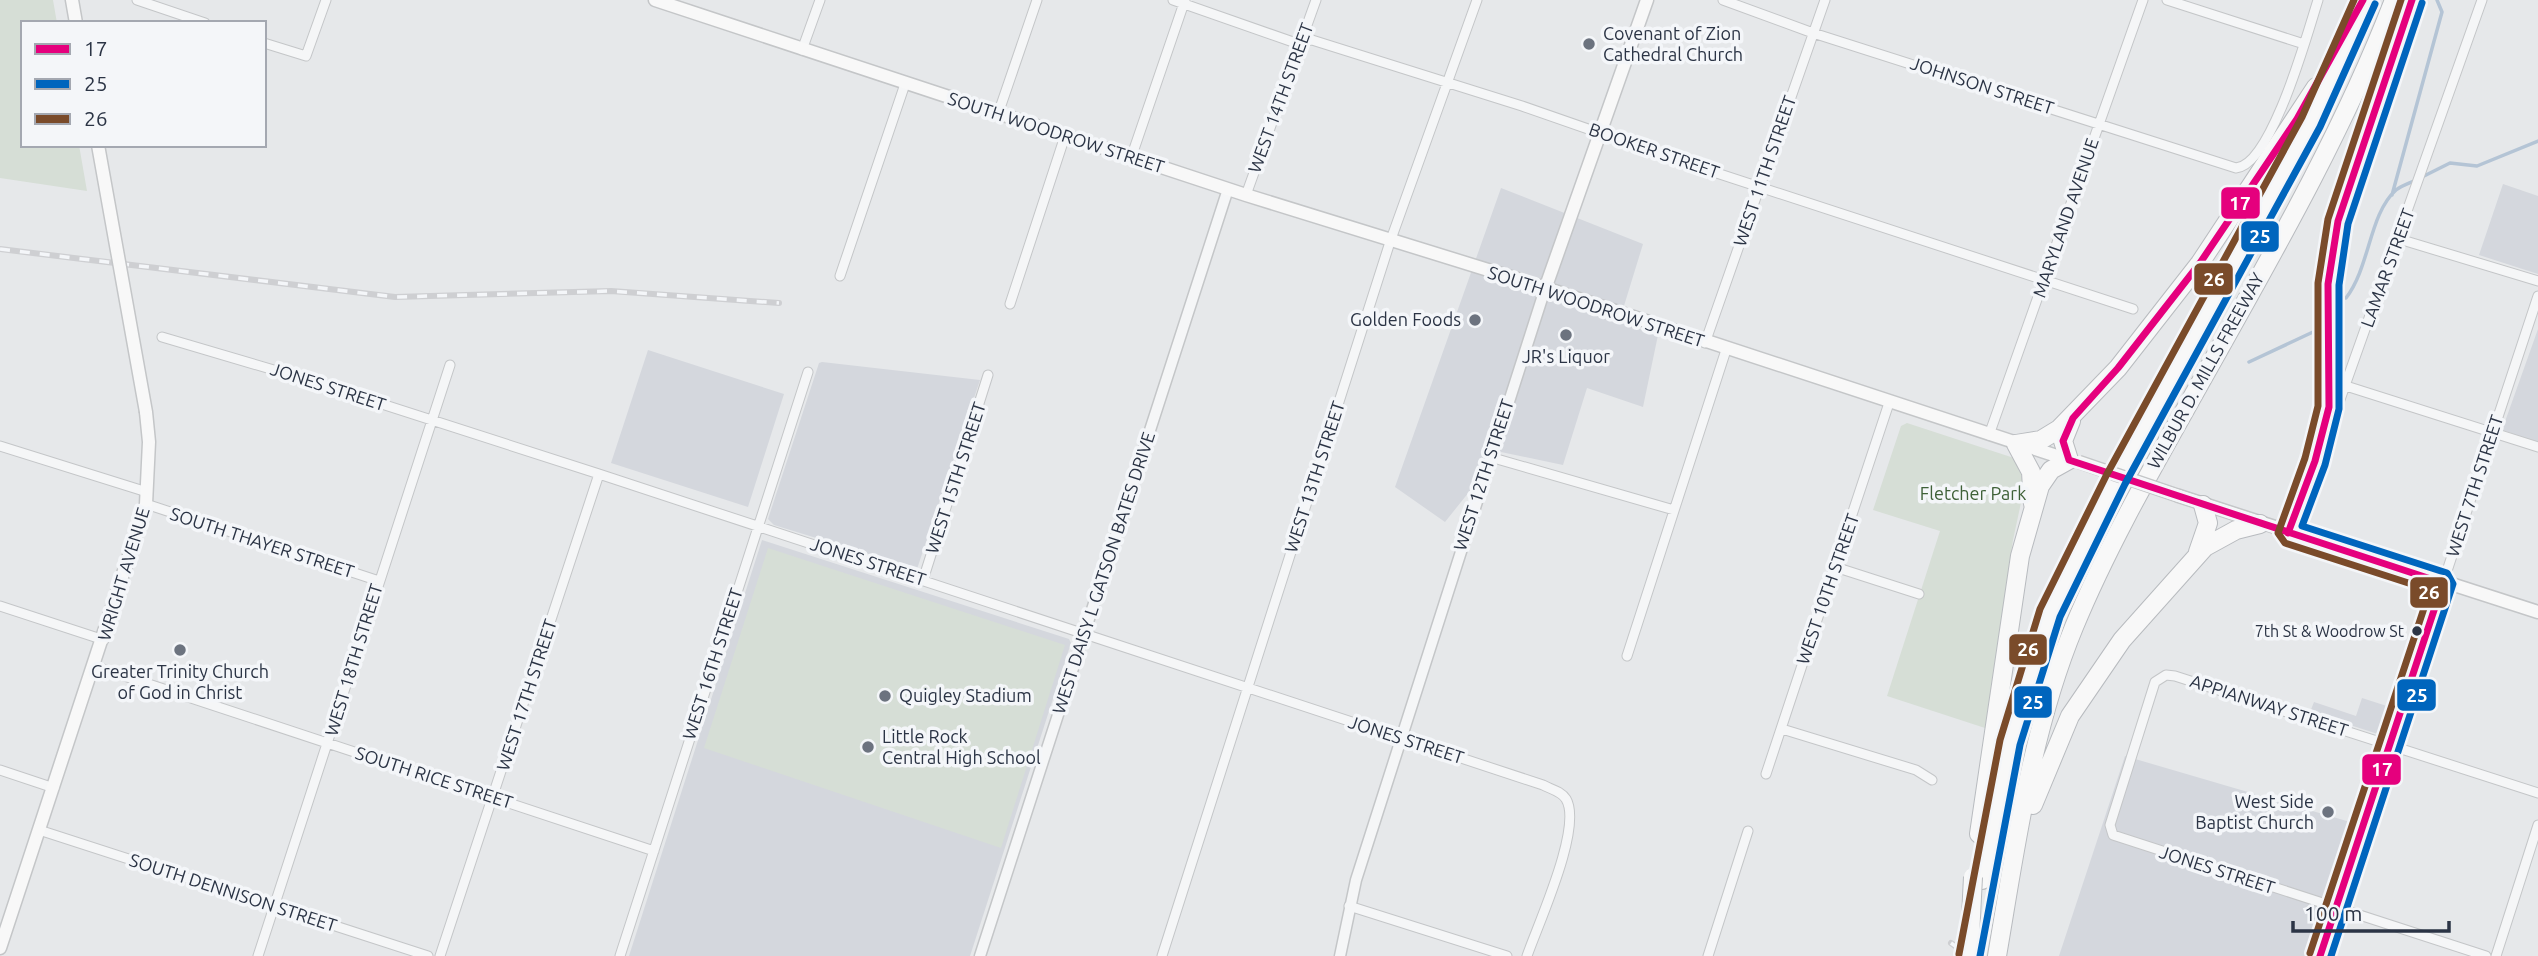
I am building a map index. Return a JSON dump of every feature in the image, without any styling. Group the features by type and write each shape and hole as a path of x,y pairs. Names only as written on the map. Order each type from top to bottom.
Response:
{"highway":[{"path":"2033,504 2031,472 2016,444 2047,437 2073,418 2118,368 2200,263 2297,119 2364,0"},
{"name":"WILBUR D. MILLS FREEWAY","path":"1978,879 2023,692 2059,590 2121,469 2311,122 2364,0"},
{"name":"WILBUR D. MILLS FREEWAY","path":"1997,956 2044,712 2088,594 2141,487 2326,153 2367,66 2394,0"},
{"path":"2315,461 2330,397 2328,284 2338,221 2412,0"},
{"path":"1969,956 2014,590 2033,504 2048,473 2074,461 2063,441 2073,418"},
{"path":"2196,555 2208,523 2203,505"},
{"path":"2014,857 2056,744 2089,684 2122,640 2196,555 2212,542 2236,530 2260,524"}],"main road":[{"path":"72,0 76,21"},
{"name":"SOUTH WOODROW STREET","path":"655,0 1131,158 1545,289 2260,524 2538,612"},
{"name":"WEST 12TH STREET","path":"1545,289 1647,0"},
{"name":"WRIGHT AVENUE","path":"1,941 104,640 147,498 149,442 146,412 99,147"},
{"name":"LAMAR STREET","path":"2288,533 2315,461"}],"street":[{"path":"137,0 199,21"},
{"path":"266,44 306,57 326,0"},
{"path":"802,50 820,0"},
{"path":"998,114 1037,0"},
{"name":"BOOKER STREET","path":"1173,0 1293,41 1312,40 1601,132 1759,187 2133,309"},
{"name":"WEST 14TH STREET","path":"1246,195 1316,0"},
{"name":"WEST 13TH STREET","path":"1162,956 1390,242 1477,0"},
{"name":"JOHNSON STREET","path":"1723,0 1813,33 2233,167 2242,167 2253,158 2279,114 2304,44"},
{"name":"WEST 11TH STREET","path":"1705,343 1825,0"},
{"name":"MARYLAND AVENUE","path":"1989,435 2143,0"},
{"path":"2167,0 2304,44 2318,0"},
{"name":"LAMAR STREET","path":"2315,461 2346,386 2482,0"},
{"path":"1131,158 1184,2"},
{"path":"840,276 905,84"},
{"path":"1010,304 1065,136"},
{"name":"WEST DAISY L GATSON BATES DRIVE","path":"980,956 1228,189"},
{"path":"2399,239 2538,281"},
{"name":"WEST 12TH STREET","path":"1340,956 1349,905 1400,737 1545,289"},
{"name":"WEST 7TH STREET","path":"2320,956 2538,296"},
{"name":"JONES STREET","path":"162,337 301,378 599,474 1543,785 1562,794 1567,801 1571,817 1567,839 1527,956"},
{"path":"1627,656 1726,350"},
{"name":"WEST 18TH STREET","path":"258,956 450,365"},
{"name":"WEST 16TH STREET","path":"620,956 808,372"},
{"name":"WEST 15TH STREET","path":"923,580 988,375"},
{"path":"2346,386 2538,447"},
{"name":"WEST 10TH STREET","path":"1766,774 1889,403"},
{"name":"SOUTH THAYER STREET","path":"0,446 379,581"},
{"path":"1490,457 1674,510"},
{"name":"WEST 17TH STREET","path":"440,956 599,474"},
{"path":"1835,567 1919,594"},
{"path":"0,606 104,640"},
{"name":"SOUTH RICE STREET","path":"94,666 654,851"},
{"name":"APPIANWAY STREET","path":"2110,832 2159,678 2175,676 2538,793"},
{"path":"1782,729 1916,770 1932,780"},
{"path":"0,770 54,788"},
{"path":"2496,956 2538,825"},
{"name":"SOUTH DENNISON STREET","path":"39,830 428,956"},
{"path":"1708,956 1748,831"},
{"name":"JONES STREET","path":"2110,832 2120,838 2486,956"},
{"path":"1349,905 1507,956"}],"shaded area":[{"path":"2503,184 2538,196 2538,274 2479,255"},
{"path":"1501,188 1643,244 1619,322 1658,335 1643,407 1587,388 1563,465 1501,452 1445,522 1395,487"},
{"path":"2538,329 2538,442 2502,430"},
{"path":"648,350 784,394 748,507 611,463"},
{"path":"819,363 980,380 917,569 774,525 768,519"},
{"name":"Little Rock Central High School","path":"762,540 1069,639 1071,643 970,956 629,956"},
{"path":"2362,698 2393,708 2384,736 2310,712 2314,702 2356,716"},
{"path":"2125,756 2357,824 2310,956 2059,956"}],"green space":[{"path":"0,0 53,0 57,21 21,21 21,147 79,147 87,191 0,178"},
{"name":"Fletcher Park","path":"1907,423 2014,458 2025,484 2013,540 1985,728 1887,696 1940,531 1873,510 1901,426"},
{"name":"Quigley Stadium","path":"768,548 1065,645 1001,848 704,748"}],"waterway":[{"path":"2392,195 2442,12 2437,0"},
{"path":"2422,177 2450,163 2477,166 2538,141"},
{"path":"2346,298 2360,271 2387,200 2398,189 2416,180"},
{"path":"2249,362 2313,332"}],"railway":[{"path":"0,249 395,297 611,291 779,303"},
{"path":"1951,943 1969,956"}],"transit line":[{"name":"26","path":"1959,954 2000,740 2040,609 2107,474 2302,117 2354,0"},
{"name":"17","path":"2363,0 2297,119 2200,263 2118,368 2073,418 2063,441 2069,460 2443,583"},
{"name":"26","path":"2310,953 2430,590 2285,543 2278,533 2305,458 2318,406 2318,283 2328,219 2401,0"},
{"name":"17","path":"2288,533 2315,461 2329,407 2328,284 2338,221 2412,0"},
{"name":"25","path":"2331,956 2453,584 2447,573 2302,526 2325,465 2339,409 2339,285 2348,224 2422,3"},
{"name":"25","path":"1980,956 2020,745 2060,617 2125,484 2320,127 2375,4"},
{"name":"17","path":"2320,956 2443,583"}],"place":[{"name":"Covenant of Zion Cathedral Church","path":"1589,44"},
{"name":"Golden Foods","path":"1475,320"},
{"name":"JR's Liquor","path":"1566,335"},
{"name":"7th St & Woodrow St","path":"2417,631"},
{"name":"Greater Trinity Church of God in Christ","path":"180,650"},
{"name":"Quigley Stadium","path":"885,696"},
{"name":"Little Rock Central High School","path":"868,747"},
{"name":"West Side Baptist Church","path":"2328,812"}]}
